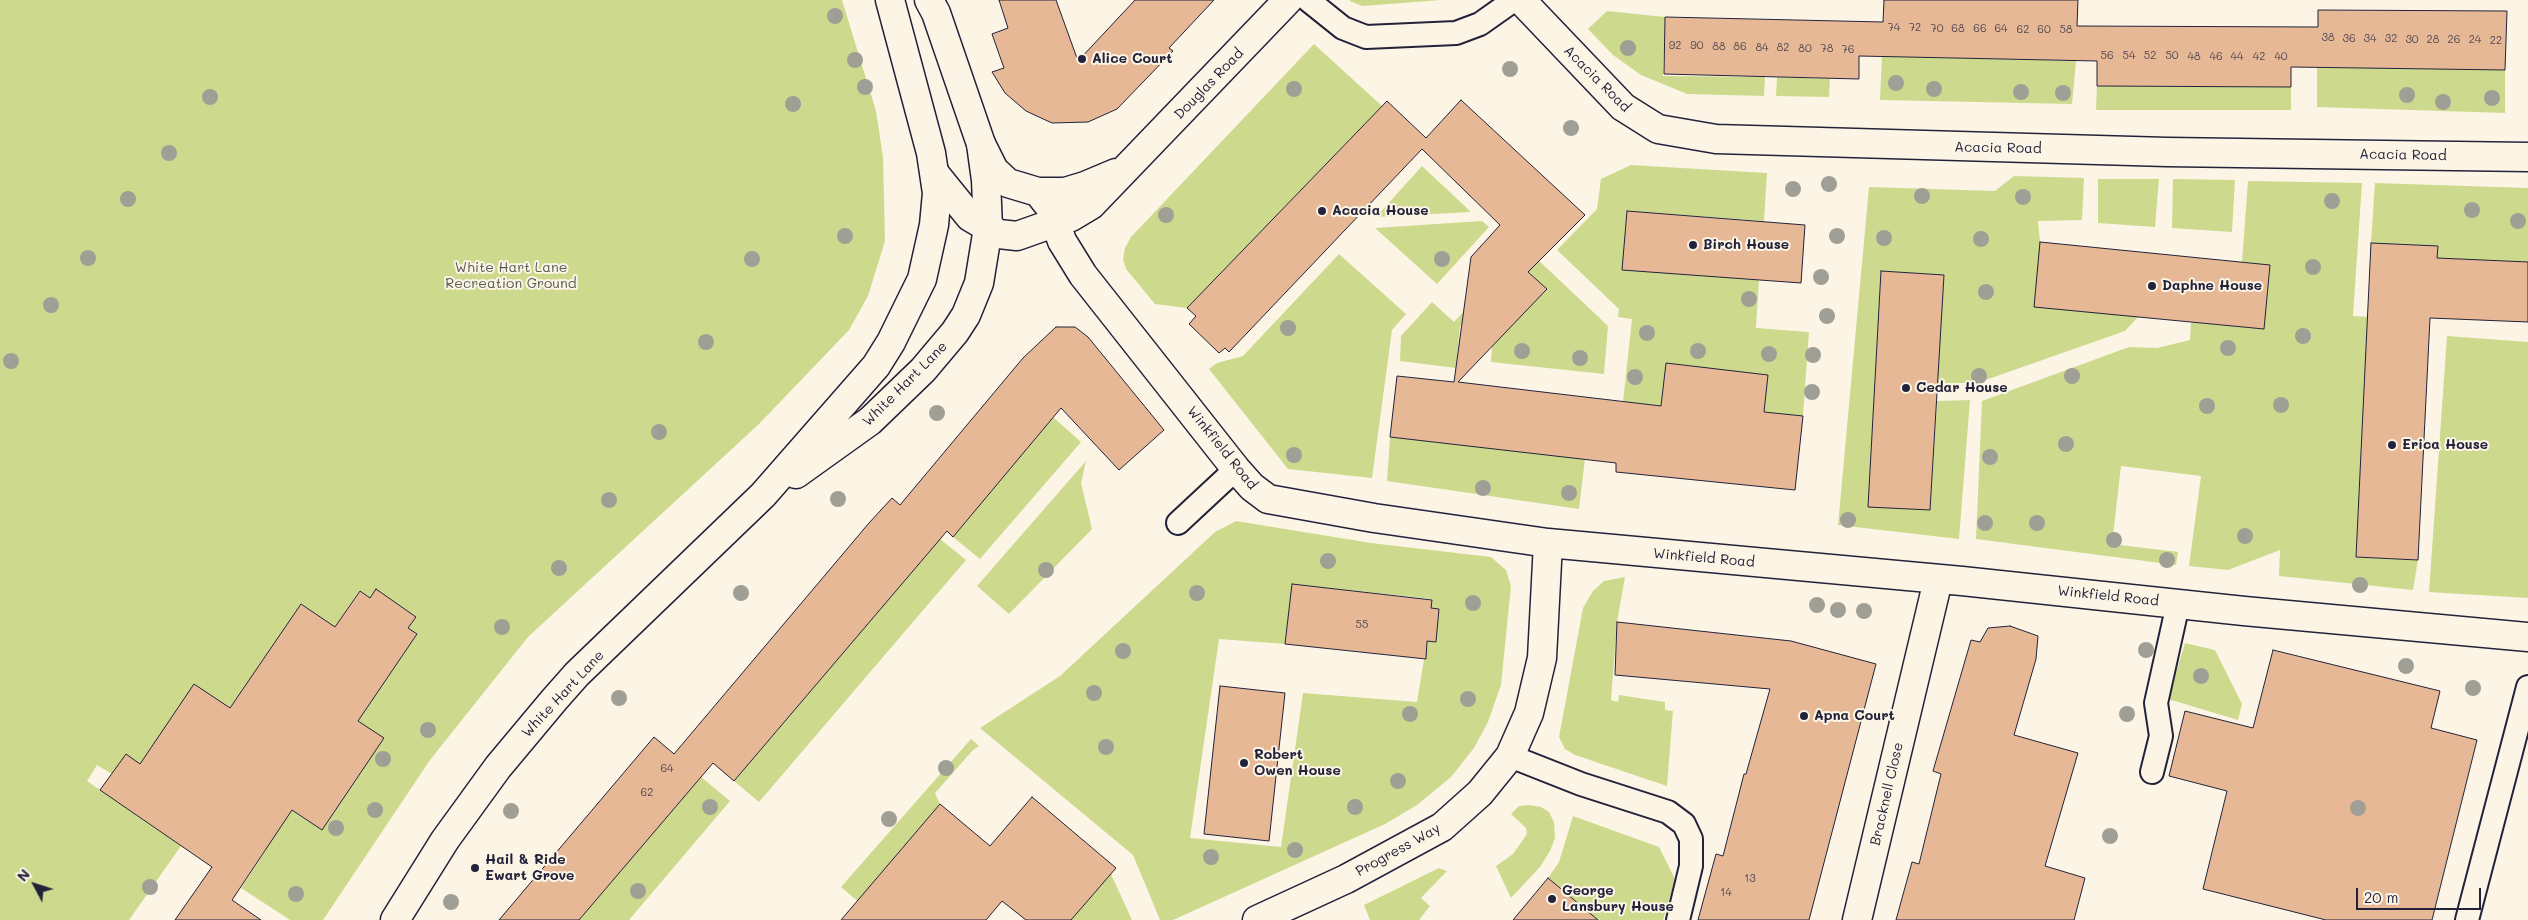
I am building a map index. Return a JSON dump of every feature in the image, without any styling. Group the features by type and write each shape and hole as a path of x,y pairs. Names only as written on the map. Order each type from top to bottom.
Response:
{"street":[{"name":"White Hart Lane","path":"395,920 444,840 498,767 554,700 577,674 763,495 876,366 902,321 922,279 928,255 935,217 936,175 890,0"},
{"name":"White Hart Lane","path":"763,495 826,455 870,421 923,370 959,327 979,283 988,228 986,180 980,144 936,13 929,0"},
{"name":"Douglas Road","path":"1016,236 1056,223 1091,205 1288,0"},
{"name":"Acacia Road","path":"1521,0 1607,92 1628,111 1658,129 1716,139 2158,151 2528,157"},
{"name":"Douglas Road","path":"980,144 994,170 1008,183 1038,192 1065,192 1085,186 1129,167"},
{"path":"936,175 970,217 999,234 1016,236"},
{"name":"Winkfield Road","path":"1038,192 1050,207 1071,259 1236,469 1252,487 1268,499 1374,518 1548,543 2528,637"},
{"path":"979,283 995,257 1016,236"},
{"name":"Progress Way","path":"1257,920 1346,879 1442,827 1480,793 1510,756 1529,713 1542,658 1548,543"},
{"name":"Bracknell Close","path":"1857,920 1938,580"}],"lane":[{"path":"1308,0 1343,28 1366,37 1456,33 1480,24 1514,0"},
{"path":"1178,523 1236,469"},
{"path":"2152,772 2161,736 2156,703 2178,604"},
{"path":"2467,920 2528,687"},
{"path":"1510,756 1594,788 1668,812 1684,824 1691,839 1691,866 1678,920"}],"green space":[{"name":"White Hart Lane Recreation Ground","path":"0,0 842,0 876,111 883,157 885,241 868,296 849,330 759,424 528,637 430,760 323,920 290,920 241,888 266,850 248,837 275,799 322,830 383,738 358,721 417,634 408,628 415,616 376,590 370,598 359,591 335,627 301,604 230,708 140,764 112,774 97,765 87,781 181,846 129,920 0,920"},
{"path":"1350,0 1441,0 1362,6 1350,1"},
{"path":"1607,11 1665,17 1663,76 1765,77 1764,96 1687,94 1641,75 1613,55 1588,29"},
{"path":"1314,44 1382,106 1187,308 1155,304 1126,269 1123,259 1125,248 1131,237"},
{"path":"1882,56 2076,61 2072,104 1880,100"},
{"path":"2317,67 2505,70 2505,113 2317,107"},
{"path":"1777,77 1830,79 1829,97 1776,96"},
{"path":"2097,86 2291,87 2291,110 2096,110"},
{"path":"1631,165 1767,173 1764,221 1627,211 1622,269 1759,280 1756,328 1809,332 1803,416 1764,412 1768,375 1736,371 1694,409 1699,367 1666,363 1661,406 1623,402 1632,319 1618,317 1619,309 1557,250 1597,209 1601,179"},
{"path":"1422,166 1471,212 1376,217"},
{"path":"2014,176 2084,178 2082,220 2038,221 2040,242 2138,317 2125,331 1977,383 1937,383 1944,275 1881,271 1868,506 1930,510 1937,401 1970,400 1959,539 1838,525 1869,187 1995,191"},
{"path":"2098,179 2159,179 2155,227 2098,223"},
{"path":"2173,179 2235,180 2232,232 2172,228"},
{"path":"2248,181 2362,183 2353,316 2368,317 2356,557 2418,560 2413,590 2279,576 2280,550 2228,570 2189,566 2201,476 2121,466 2112,544 2178,552 2176,565 1976,539 1982,401 2129,347 2157,348 2190,340 2191,322 2264,329 2270,265 2242,262"},
{"path":"2375,183 2528,188 2528,262 2437,258 2437,246 2371,243"},
{"path":"1482,221 1489,227 1437,284 1375,228"},
{"path":"1339,254 1406,314 1392,330 1372,478 1288,469 1209,369 1217,363 1243,356"},
{"path":"1534,256 1608,326 1604,374 1491,362 1492,346 1546,289 1524,267"},
{"path":"1513,259 1518,263 1460,326 1456,368 1400,361 1401,336 1432,302 1454,322"},
{"path":"2447,336 2528,342 2528,598 2429,592"},
{"path":"1053,417 1081,442 980,559 953,537"},
{"path":"1390,437 1585,459 1579,509 1387,481"},
{"path":"1086,461 1081,483 1092,529 1009,614 977,586"},
{"path":"1236,521 1371,543 1491,557 1506,570 1511,586 1501,685 1488,722 1474,748 1451,777 1417,805 1385,824 1173,920 1160,920 1133,855 980,728 1060,676 1215,532","holes":["1292,584 1432,599 1431,608 1439,609 1436,641 1427,641 1417,702 1303,693 1281,847 1190,838 1219,639 1285,644"]},
{"path":"940,539 966,560 759,802 734,781"},
{"path":"1625,577 1617,622 1611,700 1618,702 1619,695 1665,702 1665,710 1673,711 1667,786 1575,755 1565,749 1559,737 1583,608 1593,591 1604,581"},
{"path":"2185,643 2215,650 2242,704 2238,720 2168,699"},
{"path":"971,739 979,746 973,750 935,793 940,804 877,878 880,920 841,887"},
{"path":"701,777 730,801 629,920 579,920"},
{"path":"1519,806 1541,807 1549,812 1554,822 1555,838 1550,851 1540,867 1511,898 1496,866 1513,854 1527,834 1526,828 1511,814"},
{"path":"1573,816 1659,847 1675,879 1663,920 1598,920 1548,878 1559,862"},
{"path":"1439,868 1447,871 1421,898 1430,906 1419,920 1370,920 1364,905"},
{"path":"1111,874 1132,920 1071,920"}],"building":[{"name":"Alice Court","path":"999,0 1056,0 1078,61 1135,0 1214,0 1169,48 1173,51 1117,109 1088,122 1052,123 1026,111 1005,93 992,72 1004,68 992,34 1008,28"},
{"path":"1884,0 2078,0 2077,26 2318,27 2318,10 2507,11 2505,70 2291,67 2291,87 2097,86 2097,61 1859,56 1859,79 1664,74 1665,17 1883,22"},
{"path":"1461,100 1585,215 1528,272 1547,289 1458,382 1661,406 1666,363 1768,375 1764,412 1803,416 1795,490 1616,472 1616,463 1390,437 1397,376 1454,382 1471,257 1500,225 1422,149 1229,352 1225,348 1219,353 1189,324 1196,316 1187,308 1387,101 1426,138"},
{"name":"Birch House","path":"1627,211 1805,225 1801,283 1622,270"},
{"name":"Daphne House","path":"2040,242 2270,265 2264,329 2034,307"},
{"name":"Erica House","path":"2371,243 2438,246 2437,258 2528,262 2528,322 2430,318 2418,560 2356,557"},
{"name":"Cedar House","path":"1881,271 1944,275 1930,510 1868,507"},
{"path":"1056,327 1075,327 1088,337 1164,430 1119,470 1061,408 953,537 947,531 734,781 713,763 579,920 499,920 654,737 674,754 869,523 892,498 900,505 1023,358"},
{"path":"1292,584 1432,600 1431,608 1439,609 1436,642 1427,641 1426,659 1285,644"},
{"path":"376,589 416,617 408,628 417,634 358,721 384,738 322,830 292,810 232,900 261,920 175,920 212,867 100,790 126,754 140,764 194,684 230,708 301,604 335,627 360,591 370,598"},
{"path":"1617,622 1791,641 1876,664 1809,920 1698,920 1716,854 1723,856 1744,774 1746,774 1770,689 1615,675"},
{"path":"2010,626 2038,636 2036,659 2014,735 2078,753 2045,866 2085,878 2074,920 1896,920 1912,862 1919,864 1941,774 1933,771 1971,640 1980,642 1988,628"},
{"path":"2273,650 2440,691 2431,728 2477,740 2432,920 2326,920 2203,889 2227,791 2169,776 2185,711 2253,728"},
{"name":"Robert Owen House","path":"1220,686 1285,693 1269,841 1204,834"},
{"path":"1032,797 1116,868 1071,920 1026,920 1002,901 986,920 841,920 940,804 990,846"},
{"name":"George Lansbury House","path":"1548,878 1598,920 1513,920"}],"place":[{"name":"Alice Court","path":"1082,59"},
{"name":"Acacia House","path":"1322,211"},
{"name":"Birch House","path":"1693,245"},
{"name":"Daphne House","path":"2152,286"},
{"name":"Cedar House","path":"1906,388"},
{"name":"Erica House","path":"2392,445"},
{"name":"Apna Court","path":"1804,716"},
{"name":"Robert Owen House","path":"1244,763"},
{"name":"Hail & Ride Ewart Grove","path":"475,868"},
{"name":"George Lansbury House","path":"1552,899"}]}
